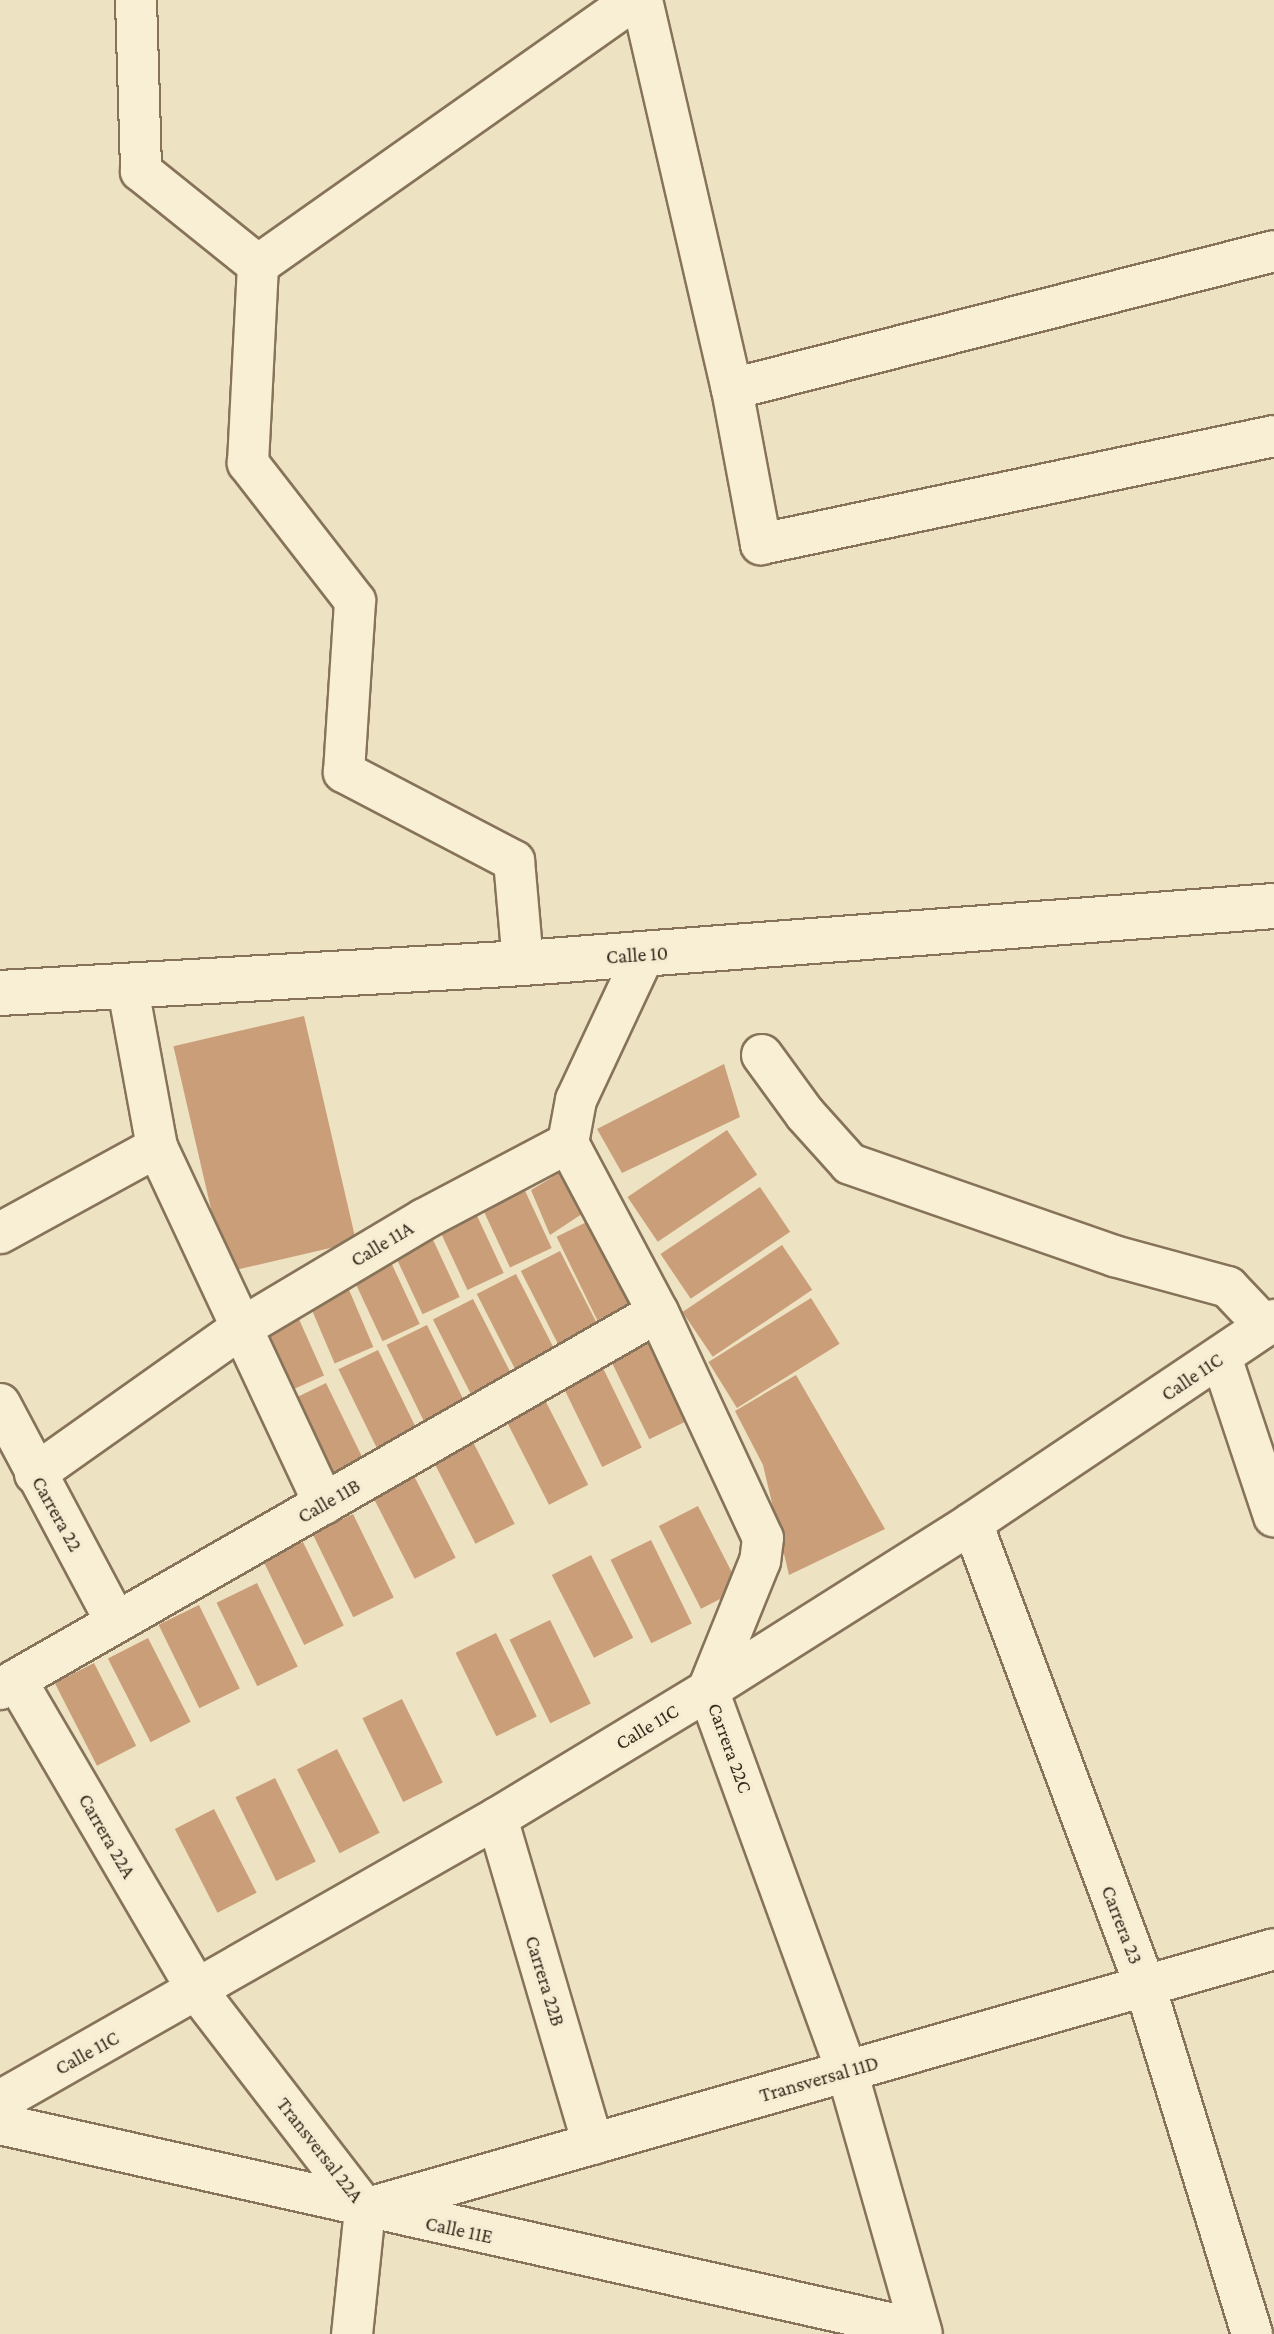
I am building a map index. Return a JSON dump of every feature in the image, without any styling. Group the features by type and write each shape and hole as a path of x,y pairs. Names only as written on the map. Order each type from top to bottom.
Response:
{"main road":[{"name":"Calle 10","path":"0,993 128,989 644,955 1274,906"}],"street":[{"path":"136,0 141,171 258,265"},
{"path":"258,265 634,0"},
{"path":"642,0 732,389 761,544 1274,436"},
{"path":"732,389 1274,251"},
{"path":"258,265 248,463 355,601 344,772 514,861 523,963"},
{"path":"568,1143 576,1100 644,955"},
{"path":"128,989 157,1147 324,1504"},
{"path":"762,1055 805,1114 850,1164 1101,1252 1228,1287 1270,1323"},
{"name":"Carrera 22C","path":"568,1143 658,1312 763,1538 760,1561 708,1690 847,2071 921,2332"},
{"name":"Calle 11A","path":"35,1474 243,1327 424,1219 568,1143"},
{"path":"0,1233 157,1147"},
{"name":"Calle 11B","path":"8,1684 658,1312"},
{"name":"Calle 11C","path":"0,2101 198,1992 497,1818 708,1690 972,1523 1270,1323"},
{"path":"1221,1357 1274,1516"},
{"name":"Carrera 22","path":"1,1408 116,1622"},
{"name":"Carrera 23","path":"972,1523 1145,1986 1252,2334"},
{"name":"Carrera 22A","path":"8,1684 198,1992"},
{"name":"Carrera 22B","path":"497,1818 593,2144"},
{"name":"Transversal 11D","path":"365,2209 1274,1949"},
{"name":"Transversal 22A","path":"198,1992 365,2209 352,2334"},
{"name":"Calle 11E","path":"0,2124 365,2209 921,2332"}],"building":[{"path":"304,1016 356,1242 226,1272 173,1046"},
{"path":"724,1064 740,1117 622,1173 597,1129"},
{"path":"727,1130 757,1175 658,1242 628,1197"},
{"path":"566,1169 588,1210 550,1235 531,1190"},
{"path":"520,1180 552,1248 510,1267 478,1199"},
{"path":"760,1187 790,1232 691,1299 661,1254"},
{"path":"472,1205 504,1273 467,1290 436,1222"},
{"path":"597,1217 638,1301 597,1320 557,1237"},
{"path":"428,1229 460,1297 423,1314 391,1246"},
{"path":"782,1245 812,1290 713,1357 683,1312"},
{"path":"560,1251 602,1334 563,1354 521,1271"},
{"path":"388,1256 420,1324 383,1341 351,1273"},
{"path":"516,1274 559,1358 519,1378 477,1294"},
{"path":"344,1278 373,1347 335,1363 305,1294"},
{"path":"811,1298 840,1344 737,1408 708,1362"},
{"path":"473,1299 516,1383 476,1403 433,1319"},
{"path":"294,1308 324,1376 287,1392 257,1325"},
{"path":"427,1325 468,1409 427,1428 387,1345"},
{"path":"649,1336 690,1420 649,1439 609,1356"},
{"path":"378,1350 419,1434 379,1453 338,1369"},
{"path":"601,1364 642,1448 602,1467 561,1383"},
{"path":"796,1375 885,1529 789,1575 763,1465 735,1411"},
{"path":"326,1383 367,1467 326,1486 286,1403"},
{"path":"546,1402 588,1485 549,1505 507,1422"},
{"path":"472,1440 515,1524 475,1544 433,1460"},
{"path":"413,1474 456,1558 415,1579 372,1495"},
{"path":"698,1506 740,1589 701,1609 659,1526"},
{"path":"353,1514 394,1598 353,1617 313,1534"},
{"path":"651,1540 692,1624 651,1643 611,1560"},
{"path":"303,1542 344,1626 304,1645 263,1561"},
{"path":"591,1555 633,1638 594,1658 552,1575"},
{"path":"257,1583 298,1667 257,1686 217,1603"},
{"path":"199,1605 240,1689 199,1708 159,1625"},
{"path":"550,1620 591,1704 550,1723 510,1640"},
{"path":"496,1633 537,1717 496,1736 456,1653"},
{"path":"148,1638 191,1722 151,1742 108,1658"},
{"path":"94,1663 136,1746 97,1766 55,1683"},
{"path":"402,1699 443,1783 403,1802 362,1718"},
{"path":"337,1749 380,1833 340,1853 297,1769"},
{"path":"275,1778 316,1862 276,1881 235,1797"},
{"path":"214,1809 257,1893 217,1913 175,1829"}]}
